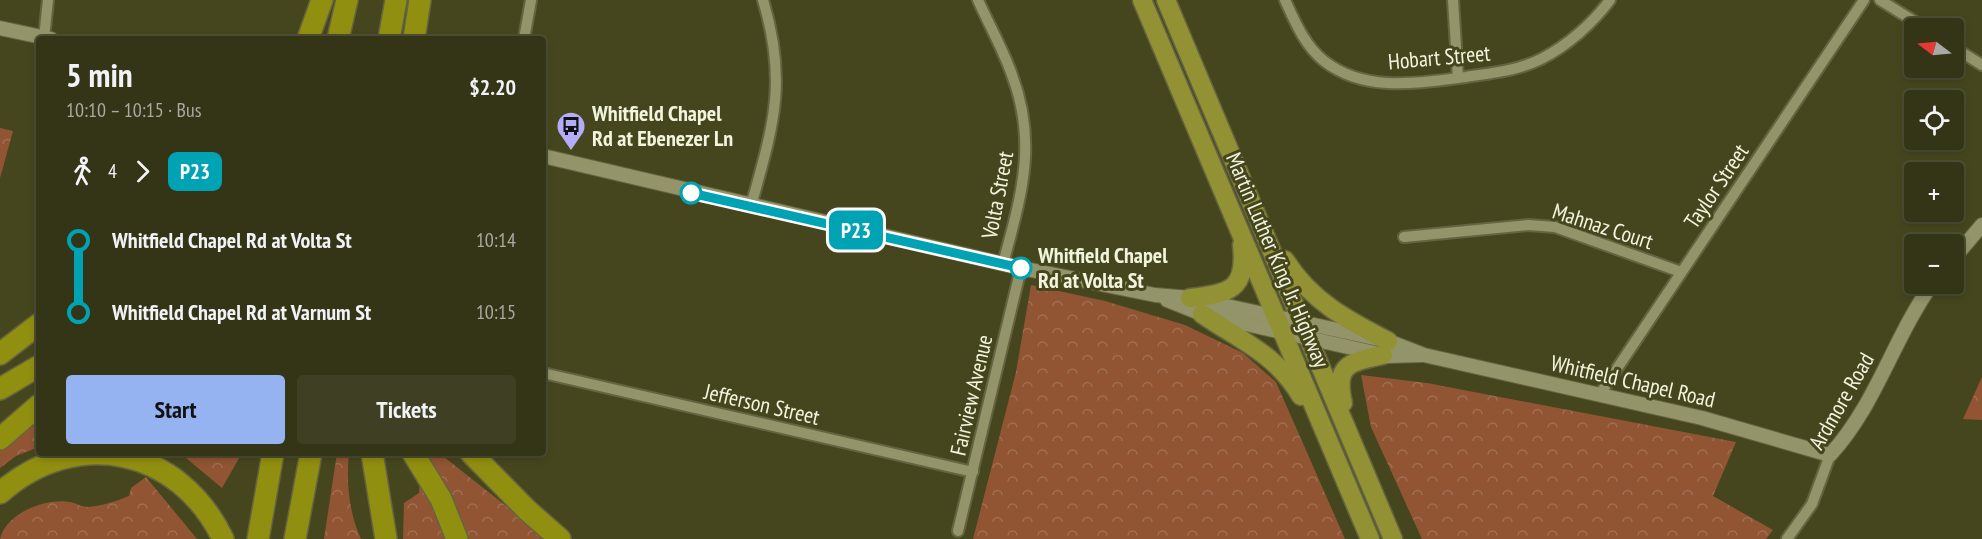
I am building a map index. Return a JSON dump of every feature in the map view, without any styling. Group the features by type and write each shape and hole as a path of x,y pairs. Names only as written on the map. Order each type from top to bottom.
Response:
{"highway":[{"path":"309,36 322,0"},
{"path":"340,36 347,0"},
{"path":"347,36 353,0"},
{"path":"391,36 397,0"},
{"path":"414,36 420,0"},
{"path":"0,343 36,318"},
{"path":"0,354 36,326"},
{"path":"6,385 36,368"},
{"path":"0,439 36,408"},
{"path":"0,493 36,467 60,458 79,456"},
{"path":"124,456 155,467 179,482 213,519 223,539"},
{"path":"258,539 272,456"},
{"path":"295,539 310,456"},
{"path":"372,456 386,539"},
{"path":"415,456 441,499 456,539"},
{"path":"474,456 526,510 560,539"}],"main road":[{"name":"Martin Luther King Jr. Highway","path":"1142,0 1370,539"},
{"name":"Martin Luther King Jr. Highway","path":"1166,0 1393,539"},
{"path":"1256,213 1295,275 1308,291 1386,348"},
{"path":"1190,298 1223,294 1239,281 1244,261 1241,234"},
{"path":"1202,314 1256,346 1282,369 1329,443"},
{"path":"1351,437 1340,390 1343,372 1355,360 1386,348"}],"street":[{"path":"47,36 48,0"},
{"path":"525,36 531,0"},
{"path":"751,206 770,138 777,89 777,55 763,0"},
{"name":"Volta Street","path":"978,0 1012,74 1027,136 1025,174 1003,264"},
{"name":"Hobart Street","path":"1285,0 1312,49 1324,61 1366,80 1398,84 1503,71 1539,60 1580,32 1610,0"},
{"path":"1453,0 1458,78"},
{"name":"Taylor Street","path":"1600,394 1864,0"},
{"path":"1880,0 1909,18"},
{"path":"0,28 38,36"},
{"path":"1964,53 1982,65"},
{"name":"Whitfield Chapel Road","path":"546,157 1021,268 1155,295 1190,298 1280,325 1702,418 1830,455"},
{"name":"Mahnaz Court","path":"1404,237 1528,225 1555,227 1682,272"},
{"path":"1964,246 1982,225"},
{"name":"Fairview Avenue","path":"958,531 1021,268"},
{"name":"Ardmore Road","path":"1787,539 1812,504 1830,455 1861,416 1909,319 1925,294"},
{"name":"Whitfield Chapel Road","path":"1155,295 1202,314 1280,325"},
{"name":"Jefferson Street","path":"546,374 973,472"}],"green space":[{"path":"0,128 13,131 0,178"},
{"path":"1031,285 1105,301 1185,325 1243,353 1276,382 1345,539 973,539 1016,372"},
{"path":"1361,375 1427,383 1736,442 1713,496 1773,530 1766,539 1422,539 1371,427"},
{"path":"1982,377 1982,420 1963,419"},
{"path":"36,416 36,448 16,456 0,468 0,448"},
{"path":"184,456 240,456 222,488"},
{"path":"337,456 349,456 349,497 361,539 324,539"},
{"path":"417,456 443,456 548,539 403,539 404,503 419,493"},
{"path":"146,477 197,539 0,539 10,522 28,509 60,501 88,507 98,506 129,496 131,488"}],"bus line":[{"name":"P23","path":"691,193 1021,268"}],"place":[{"name":"Whitfield Chapel Rd at Ebenezer Ln","path":"571,152"},
{"name":"Whitfield Chapel Rd at Volta St","path":"1021,268"}]}
